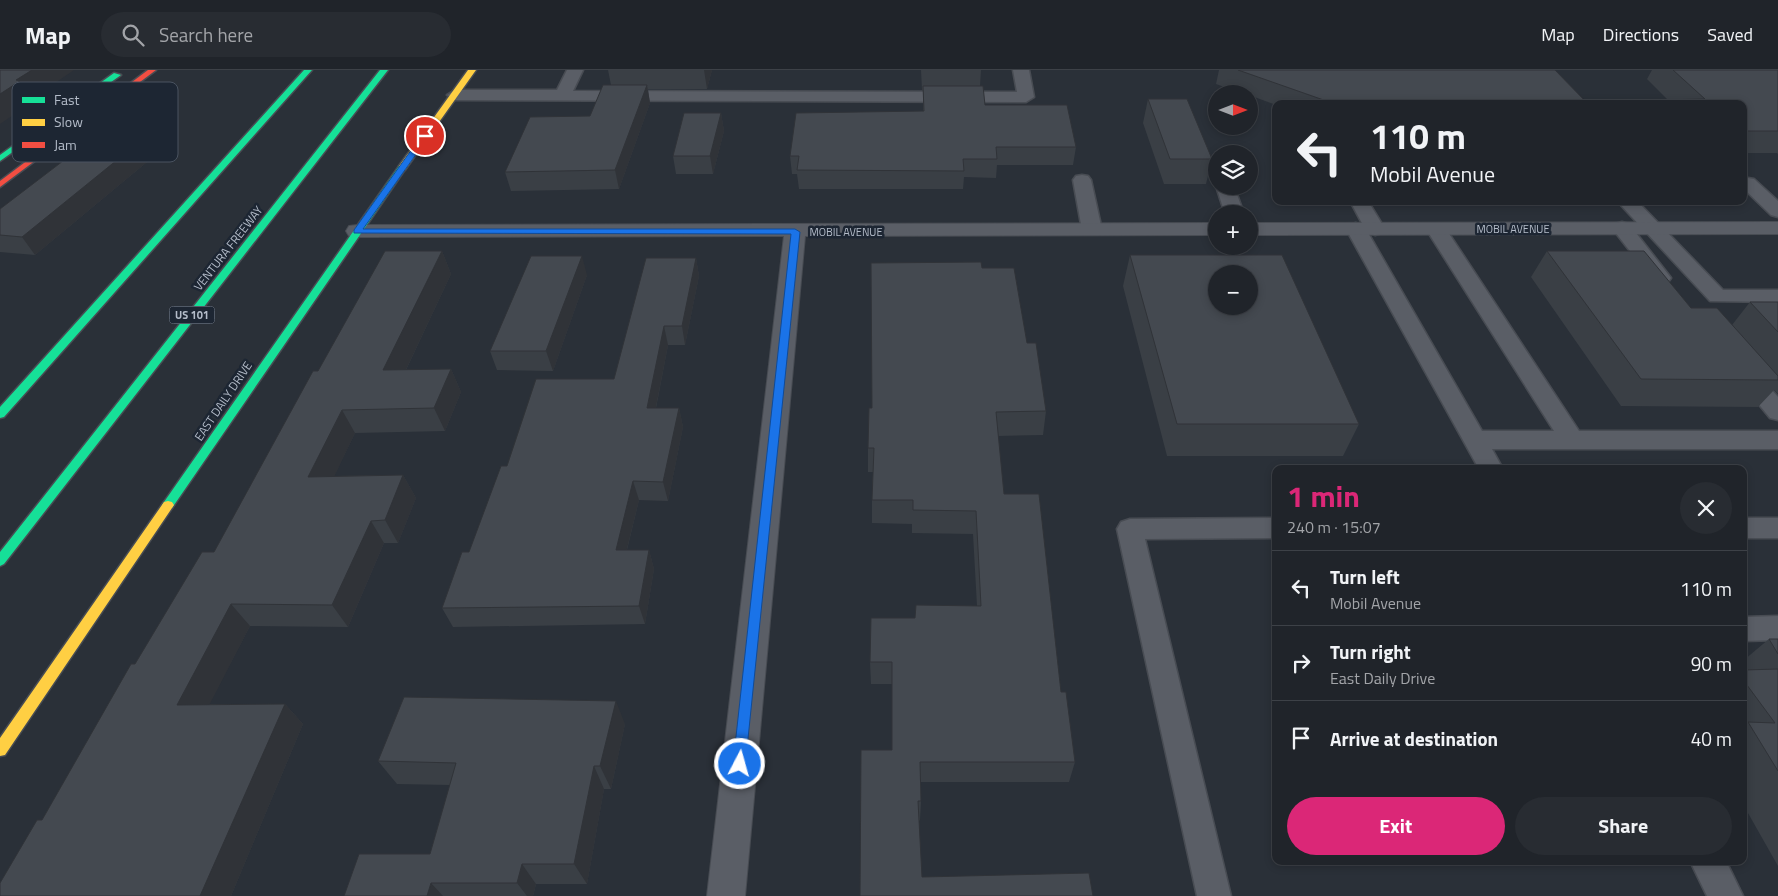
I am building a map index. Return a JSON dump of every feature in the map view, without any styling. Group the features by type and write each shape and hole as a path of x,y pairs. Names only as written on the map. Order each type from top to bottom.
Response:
{"main road":[{"path":"107,82 124,70"},
{"path":"136,82 152,70"},
{"path":"0,414 308,70"},
{"name":"VENTURA FREEWAY","path":"0,561 384,70"},
{"name":"EAST DAILY DRIVE","path":"0,750 357,231 472,70"},
{"path":"0,159 12,150"},
{"path":"0,185 30,162"}],"street":[{"name":"MOBIL AVENUE","path":"1258,229 1778,228"},
{"name":"MOBIL AVENUE","path":"357,231 795,232 1208,229"},
{"path":"726,896 795,232"}],"lane":[{"path":"562,96 575,70"},
{"path":"455,95 1026,97 1021,70"},
{"path":"1082,180 1092,230"},
{"path":"1747,183 1778,184"},
{"path":"1747,184 1778,211"},
{"path":"1360,205 1366,229 1489,465"},
{"path":"1630,205 1717,296 1778,296"},
{"path":"1622,228 1675,293"},
{"path":"1436,229 1572,440"},
{"path":"1732,359 1778,412"},
{"path":"1475,440 1778,440"},
{"path":"1214,896 1130,529 1272,528"},
{"path":"1747,528 1778,528"},
{"path":"1747,629 1778,628"},
{"path":"1709,865 1726,896"}],"building":[{"path":"0,70 32,70 16,80 20,81 18,82 12,82 12,86 0,94"},
{"path":"1238,70 1555,70 1584,100 1324,100"},
{"path":"1673,70 1778,70 1778,131 1747,131 1747,100 1661,100 1705,99"},
{"path":"603,85 647,85 615,170 505,172 530,117 590,116"},
{"path":"923,86 983,86 985,105 1067,105 1076,147 996,147 997,159 963,159 964,171 797,170 799,156 790,156 796,113 924,111"},
{"path":"1148,99 1187,99 1208,149 1208,159 1170,159"},
{"path":"684,113 721,113 710,156 673,156"},
{"path":"62,162 115,162 22,237 0,235 0,209"},
{"path":"385,251 442,251 383,370 451,369 434,408 342,410 308,477 403,475 385,520 371,521 332,605 231,604 177,705 285,704 200,896 0,896 0,883 37,820 42,820 131,664 135,664 202,552 214,552 313,371 318,371"},
{"path":"1547,251 1644,251 1691,308 1717,308 1778,376 1778,380 1641,379"},
{"path":"1130,255 1282,255 1359,424 1177,424"},
{"path":"531,256 582,256 546,351 490,351"},
{"path":"646,258 696,258 682,326 664,326 647,408 679,408 663,482 633,481 616,550 649,550 639,606 442,608 462,552 469,552 501,466 507,466 536,379 614,379"},
{"path":"981,262 982,268 1014,268 1027,343 1036,343 1046,411 996,412 1004,494 1039,494 1061,692 1066,692 1075,762 920,762 921,801 918,801 922,877 1089,873 1093,896 860,896 861,750 892,750 892,662 870,662 871,618 915,618 916,605 981,606 976,511 913,510 913,500 872,500 874,448 868,448 869,408 872,408 871,263"},
{"path":"1750,302 1778,302 1778,332"},
{"path":"1769,639 1778,639 1778,654"},
{"path":"1778,669 1778,771 1748,722 1775,723 1747,685 1747,670"},
{"path":"404,697 616,701 600,766 594,766 574,864 522,864 517,883 431,883 427,896 344,896 359,854 430,854 456,763 378,761"}],"traffic: fast":[{"path":"0,414 308,70"},
{"path":"0,561 384,70"},
{"path":"107,82 117,75"},
{"path":"0,159 12,150"},
{"path":"168,505 402,168"}],"traffic: slow":[{"path":"402,168 472,70"},
{"path":"0,750 168,505"}],"traffic: jam":[{"path":"136,82 152,70"},
{"path":"0,185 30,162"}],"route":[{"path":"425,136 357,231 795,232 740,764"}]}
